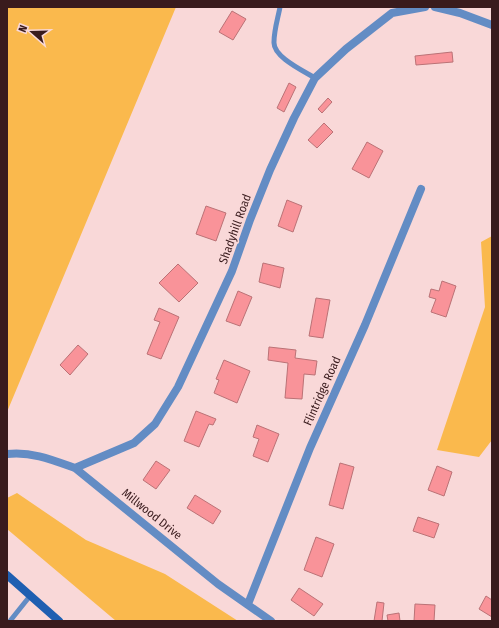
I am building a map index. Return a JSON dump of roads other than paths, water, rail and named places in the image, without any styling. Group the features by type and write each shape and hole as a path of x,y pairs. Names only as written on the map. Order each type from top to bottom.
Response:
{"main road":[{"path":"7,575 59,621"}],"street":[{"name":"Shadyhill Road","path":"75,468 134,443 155,424 178,387 232,271 270,170 294,118 316,78 346,49 391,10 425,7"},
{"path":"435,7 460,13 492,25"},
{"name":"Flintridge Road","path":"248,604 310,448 365,325 421,189"},
{"name":"Millwood Drive","path":"7,454 21,453 34,455 75,468 218,584 271,621"}],"lane":[{"path":"280,7 273,43 278,53 286,60 316,78"},
{"path":"10,621 30,596"}]}
